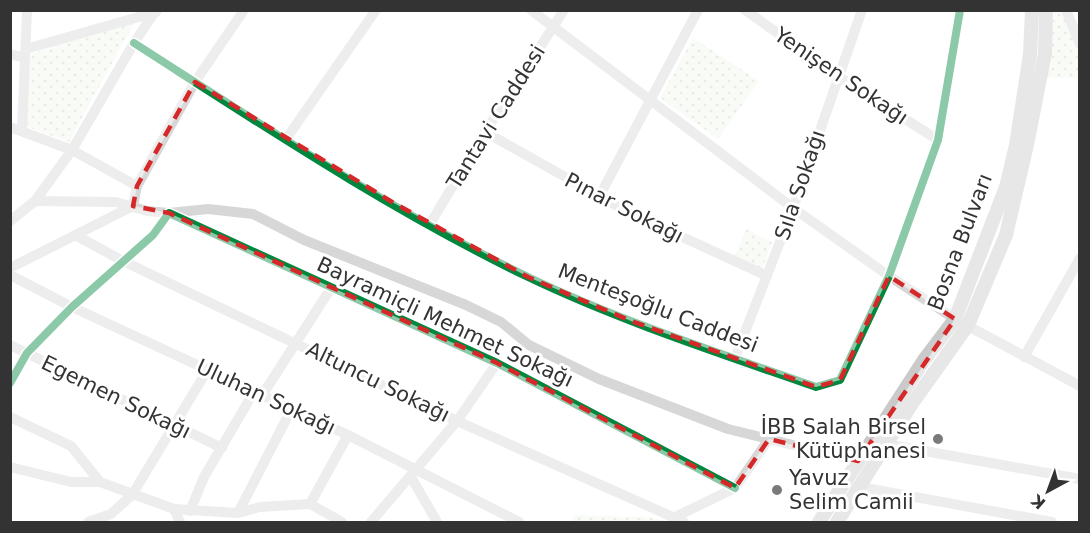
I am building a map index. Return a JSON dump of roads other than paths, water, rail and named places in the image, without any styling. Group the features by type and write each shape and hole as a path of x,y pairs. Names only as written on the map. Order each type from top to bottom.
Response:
{"main road":[{"name":"Bosna Bulvarı","path":"819,522 924,360 961,322 1006,186 1016,145 1030,54 1032,10"},
{"name":"Bosna Bulvarı","path":"837,522 961,322 1006,235 1045,53 1046,10"}],"street":[{"path":"27,10 25,53 16,128 72,150 137,186"},
{"path":"133,206 137,186 195,82 244,10"},
{"path":"286,139 376,10"},
{"path":"531,10 552,29 793,208 889,276 961,322 1080,386"},
{"name":"Tantavi Caddesi","path":"430,224 485,132 564,10"},
{"path":"599,197 698,10"},
{"name":"Yenişen Sokağı","path":"745,10 838,76 938,140"},
{"name":"Sıla Sokağı","path":"735,358 793,208 862,10"},
{"name":"Menteşoğlu Caddesi","path":"134,43 286,139 430,224 528,277 631,321 816,387 840,380 889,276 938,140 960,10"},
{"path":"1066,10 1080,44"},
{"path":"10,54 25,53 156,11"},
{"path":"10,221 35,201 72,150 134,43 156,11"},
{"name":"Pınar Sokağı","path":"485,132 599,197 767,276"},
{"path":"35,201 116,202 147,211 169,213 208,209 252,214 304,240 466,304 501,322 529,345 598,379 728,429 858,461"},
{"path":"10,268 133,206"},
{"path":"10,383 27,353 72,307 153,235 169,213"},
{"name":"Bayramiçli Mehmet Sokağı","path":"169,213 497,363 735,488"},
{"name":"Altuncu Sokağı","path":"75,234 123,261 457,421 684,522"},
{"path":"1024,357 1080,258"},
{"name":"Uluhan Sokağı","path":"10,275 72,307 348,435 414,474 519,522"},
{"path":"190,511 204,477 222,448 331,288"},
{"name":"Egemen Sokağı","path":"10,345 222,448"},
{"path":"370,522 414,474 457,421 497,363"},
{"path":"88,522 112,518 132,495 208,369"},
{"path":"238,513 291,410"},
{"path":"10,417 71,446 100,482"},
{"path":"310,504 348,435"},
{"path":"673,518 735,488 769,440"},
{"path":"886,444 1080,479"},
{"path":"12,470 70,482 100,482 174,509 238,513 260,507 310,504 342,522"},
{"path":"414,474 437,522"},
{"path":"860,487 1052,522"},
{"path":"174,509 180,522"}],"place":[{"name":"İBB Salah Birsel Kütüphanesi","path":"938,439"},
{"name":"Yavuz Selim Camii","path":"777,490"}]}
